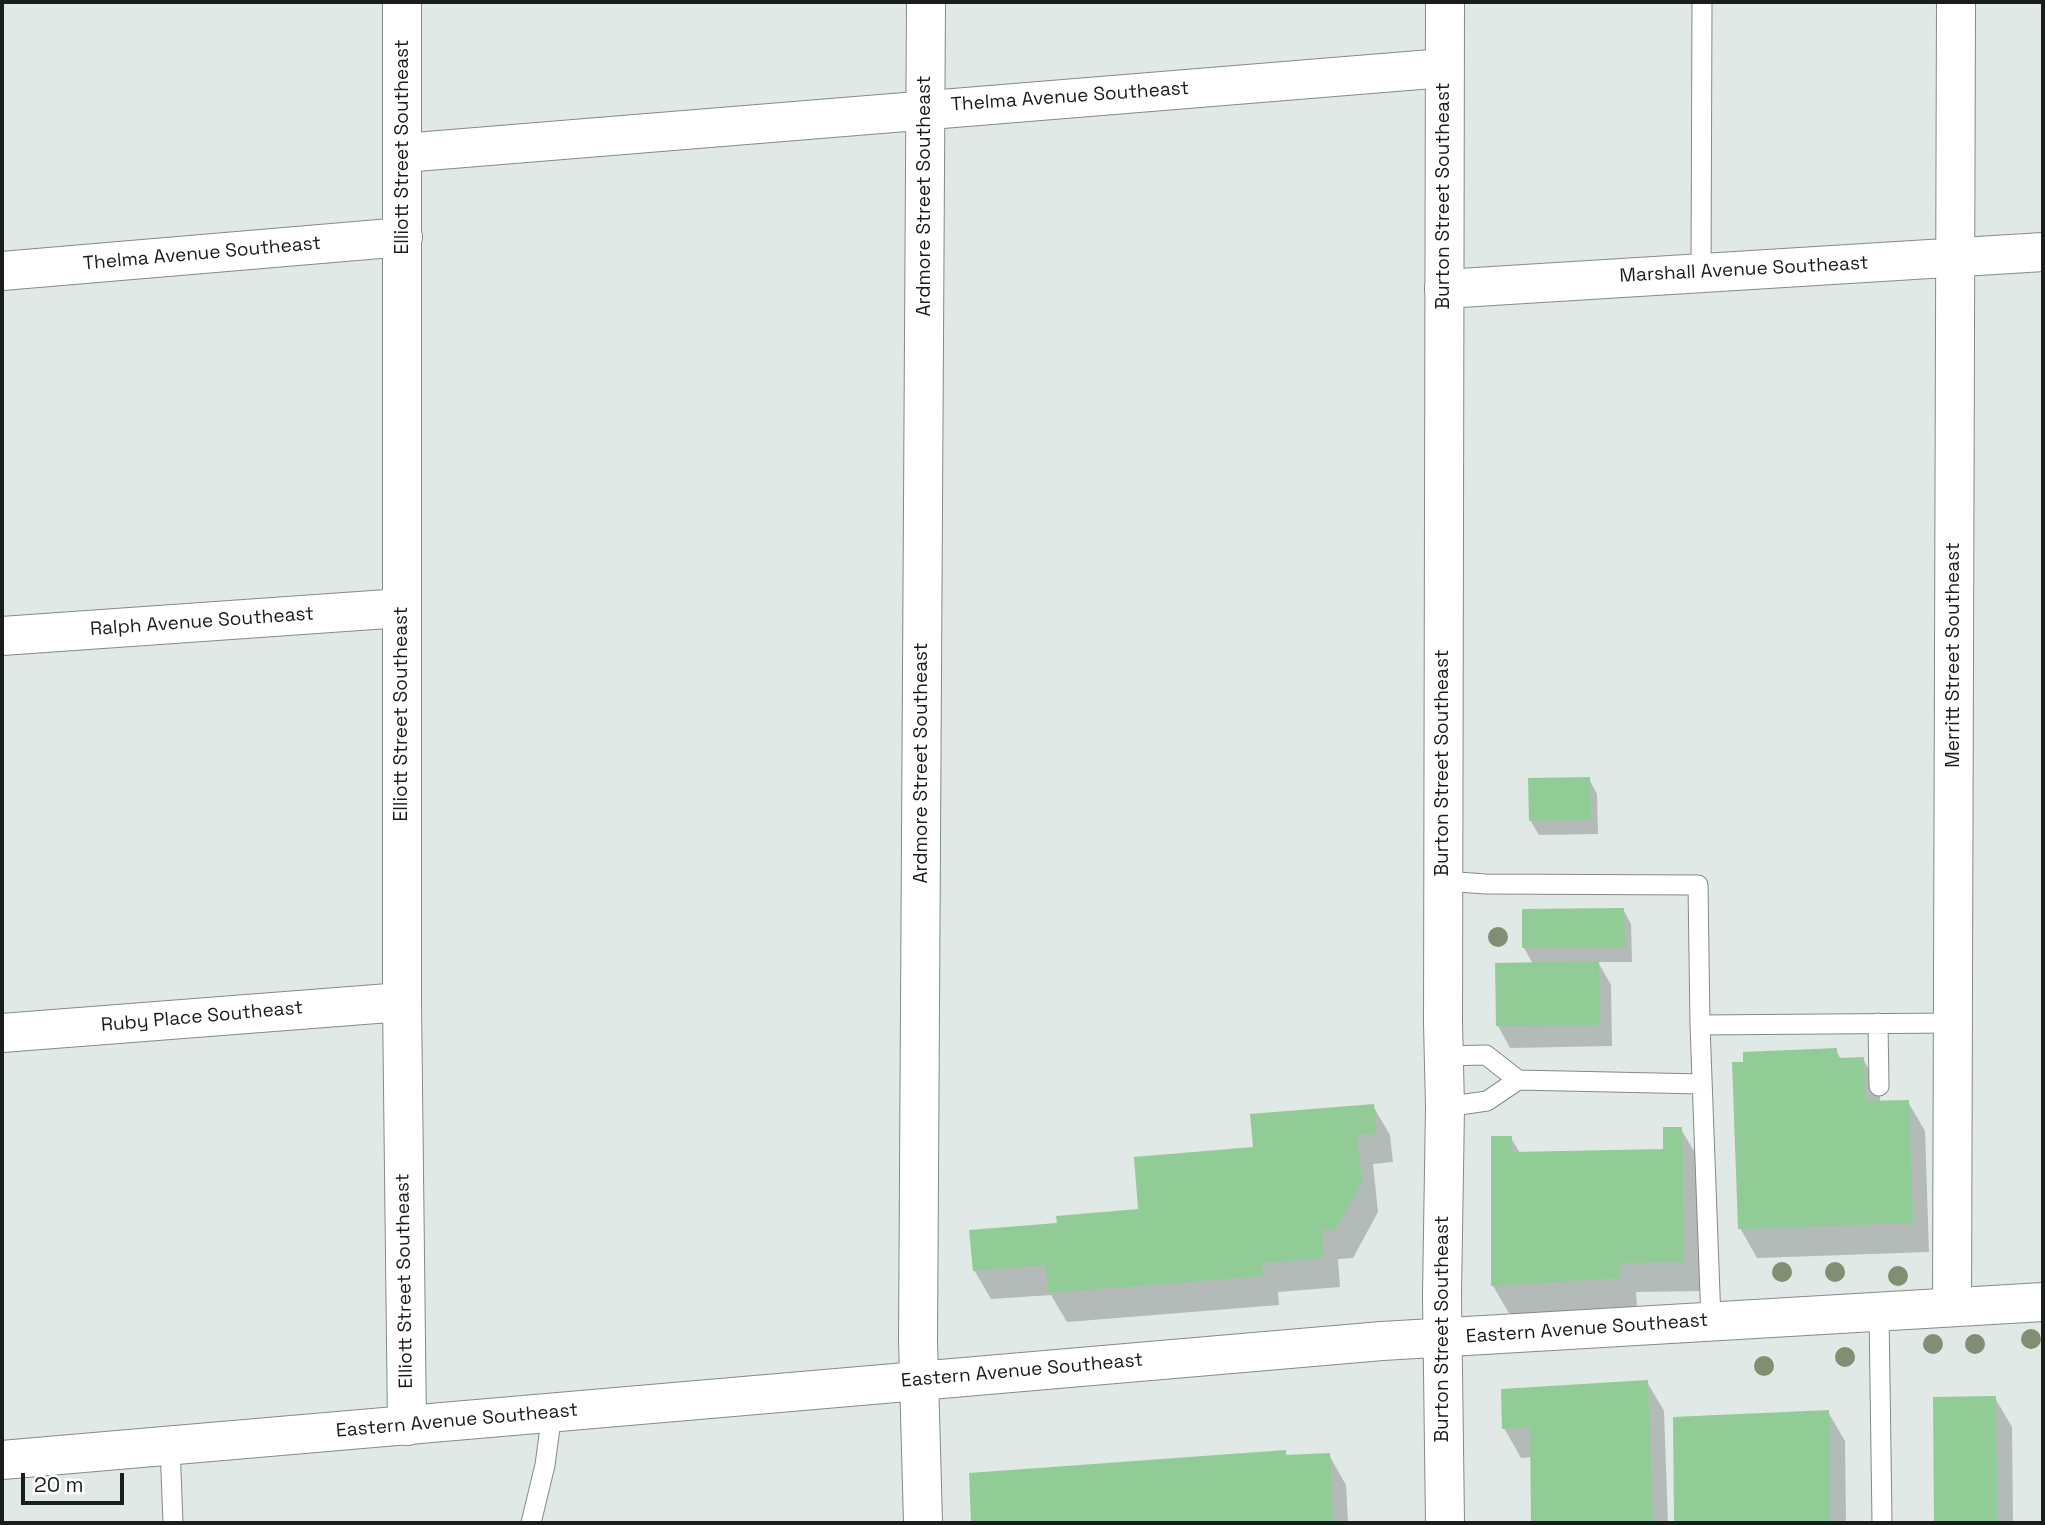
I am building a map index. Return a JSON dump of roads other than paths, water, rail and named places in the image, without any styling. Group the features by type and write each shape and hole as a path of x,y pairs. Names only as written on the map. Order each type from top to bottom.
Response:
{"street":[{"name":"Elliott Street Southeast","path":"402,2 402,1002 407,1426"},
{"name":"Ardmore Street Southeast","path":"923,1523 918,1380 926,2"},
{"name":"Burton Street Southeast","path":"1445,2 1445,1107 1442,1338 1445,1523"},
{"name":"Merritt Street Southeast","path":"1952,1307 1956,2"},
{"name":"Thelma Avenue Southeast","path":"404,153 1444,68"},
{"name":"Thelma Avenue Southeast","path":"2,271 403,237"},
{"name":"Marshall Avenue Southeast","path":"1444,289 2043,252"},
{"name":"Ralph Avenue Southeast","path":"2,636 402,608"},
{"name":"Ruby Place Southeast","path":"2,1033 402,1002"},
{"name":"Eastern Avenue Southeast","path":"2,1460 918,1380 1442,1338 2043,1302"}],"lane":[{"path":"1701,273 1702,2"},
{"path":"1443,881 1486,884 1698,885 1700,1025 1712,1321"},
{"path":"1878,1023 1879,1086"},
{"path":"1700,1025 1953,1023"},
{"path":"1443,1056 1486,1055 1518,1080"},
{"path":"1445,1107 1487,1101 1518,1080 1702,1084"},
{"path":"1878,1311 1882,1523"},
{"path":"531,1523 545,1465 552,1413"},
{"path":"170,1446 173,1523"}]}
